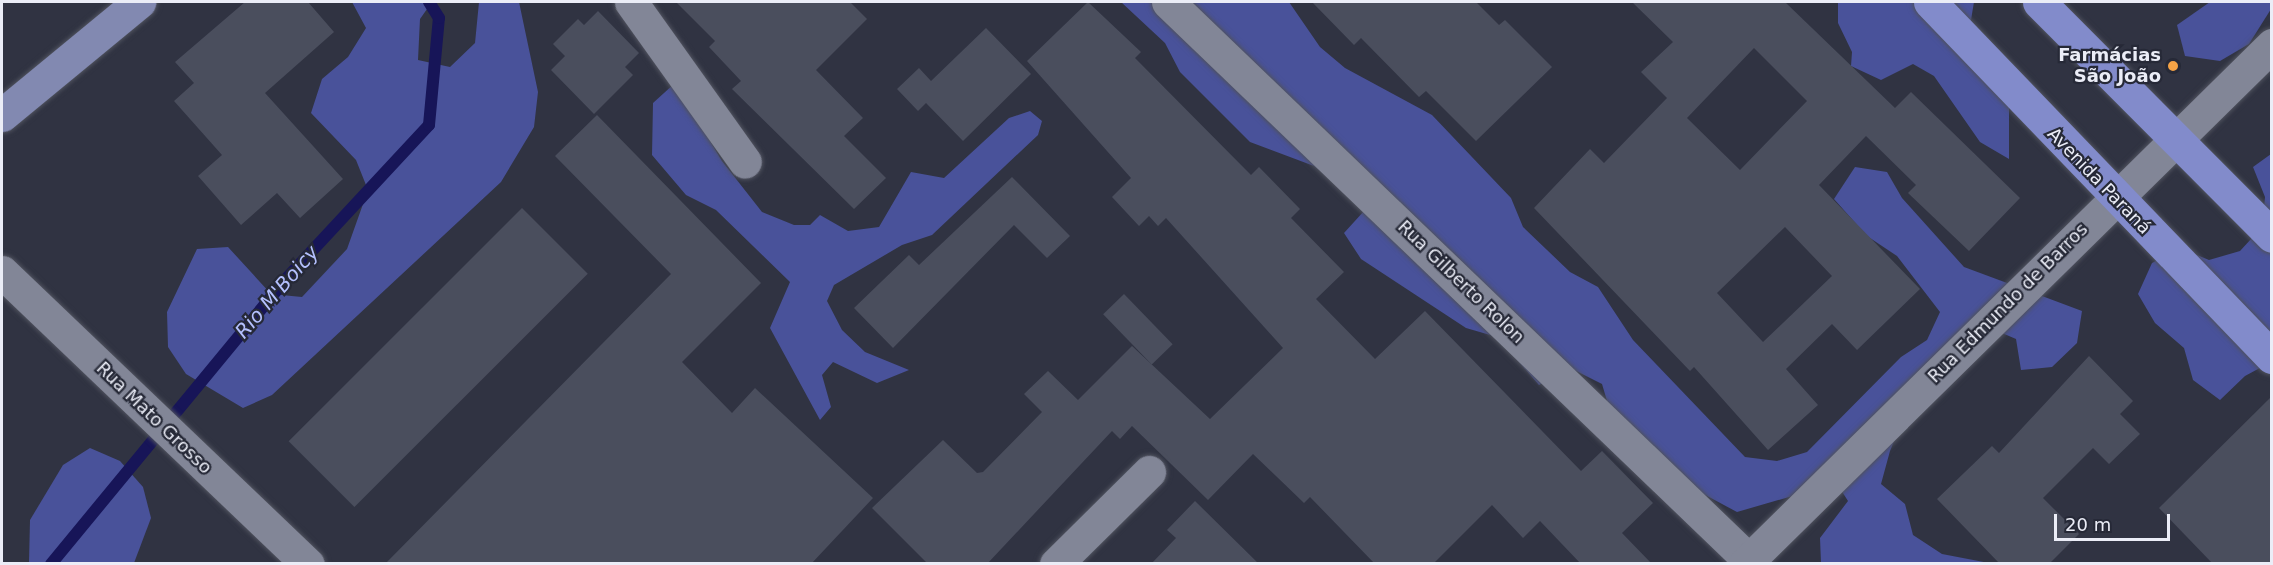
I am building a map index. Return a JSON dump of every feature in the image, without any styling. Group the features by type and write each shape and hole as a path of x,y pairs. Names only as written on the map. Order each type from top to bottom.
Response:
{"main road":[{"path":"2,115 139,2"},
{"name":"Avenida Paraná","path":"1930,2 2114,198 2271,357"},
{"path":"2039,2 2271,236"}],"street":[{"path":"632,2 745,162"},
{"name":"Rua Gilberto Rolon","path":"1168,2 1749,562"},
{"name":"Rua Edmundo de Barros","path":"1749,562 2271,45"},
{"name":"Rua Mato Grosso","path":"2,272 308,564"},
{"path":"1056,564 1149,472"}],"shaded area":[{"path":"352,2 432,2 420,19 418,60 450,67 475,43 479,2 519,2 538,92 534,127 501,182 272,395 243,408 186,374 168,347 167,312 197,249 228,247 271,294 302,297 347,249 368,190 356,160 311,113 322,79 348,57 366,28"},
{"path":"1121,2 1289,2 1320,47 1345,68 1432,115 1511,198 1523,227 1570,272 1598,287 1633,340 1745,457 1777,461 1807,452 1901,357 1927,340 1940,312 1897,256 1867,236 1834,199 1855,167 1887,172 1902,198 1964,267 2082,311 2077,343 2052,367 2021,370 2016,339 1995,330 1903,419 1890,451 1881,484 1905,504 1913,535 1942,554 1989,563 1821,563 1820,538 1848,501 1832,476 1803,493 1737,512 1679,481 1612,418 1602,384 1570,368 1539,385 1497,337 1466,328 1361,259 1344,233 1364,211 1342,187 1314,166 1250,142 1180,72 1165,43"},
{"path":"1838,2 1974,2 1966,50 2009,95 2009,159 1980,142 1934,76 1913,64 1881,80 1851,66 1852,52 1838,23"},
{"path":"2210,2 2271,2 2271,9 2249,44 2220,61 2185,56 2177,25"},
{"path":"675,83 722,161 762,212 794,225 810,225 820,215 848,231 879,227 911,172 944,178 1009,118 1030,111 1042,121 1038,135 932,235 902,245 834,285 827,301 842,330 865,352 909,370 877,383 833,362 822,375 831,407 820,420 770,328 790,282 716,210 686,195 652,155 653,103"},
{"path":"2271,154 2271,362 2245,376 2220,400 2193,380 2184,348 2155,323 2138,294 2152,263 2180,248 2209,260 2240,251 2262,227 2265,197 2253,167"},
{"path":"90,448 120,461 143,487 151,518 134,563 29,563 30,520 63,465"}],"building":[{"path":"245,2 308,2 334,32 265,93 343,179 300,218 277,193 241,225 198,176 222,155 174,101 194,83 175,62"},
{"path":"676,2 850,2 867,19 816,70 863,118 844,136 886,178 854,209 732,89 741,81 709,47 715,41"},
{"path":"1088,2 1141,52 1135,58 1251,175 1259,167 1300,209 1291,218 1344,272 1316,299 1375,359 1425,311 1581,471 1602,451 1653,503 1622,533 1652,564 1581,564 1540,521 1523,538 1492,505 1433,564 1375,564 1310,497 1304,503 1253,454 1208,500 1132,426 1120,439 1112,431 987,564 928,564 872,508 943,440 977,473 983,472 1042,412 1024,394 1048,371 1078,400 1132,346 1210,419 1283,348 1166,218 1158,226 1149,216 1139,226 1112,197 1131,178 1027,61"},
{"path":"1312,2 1476,2 1499,25 1505,20 1552,67 1476,141 1426,91 1419,97 1361,38 1354,45"},
{"path":"1632,2 1785,2 1895,108 1911,92 2020,198 1969,251 1908,193 1916,185 1866,136 1819,185 1920,289 1857,350 1832,324 1786,369 1818,405 1768,450 1694,367 1690,371 1534,208 1590,149 1604,163 1667,98 1641,72 1673,42","holes":["1754,48 1807,101 1740,170 1687,118","1785,227 1832,276 1763,342 1717,293"]},
{"path":"598,11 639,53 625,67 633,75 594,114 551,70 565,56 553,44 578,19 584,25"},
{"path":"986,28 1031,74 963,141 926,103 918,111 897,89 919,68 931,81"},
{"path":"597,115 761,283 682,362 732,413 755,388 873,498 811,564 385,564 671,274 555,156"},
{"path":"1012,177 1070,236 1047,258 1014,225 893,348 854,308 909,255 919,265"},
{"path":"522,208 588,274 354,507 289,441"},
{"path":"1124,294 1173,344 1152,364 1103,314"},
{"path":"2089,356 2133,401 2120,414 2140,434 2109,464 2093,448 2043,498 2079,534 2049,564 2000,564 1937,499 1992,446 1999,453"},
{"path":"2271,397 2271,564 2213,564 2159,508"},
{"path":"1195,501 1259,564 1151,564 1176,538 1167,530"}],"waterway":[{"name":"Rio M'Boicy","path":"51,564 284,281 429,125 439,18 429,2"}],"place":[{"name":"Farmácias São João","path":"2173,66"}]}
